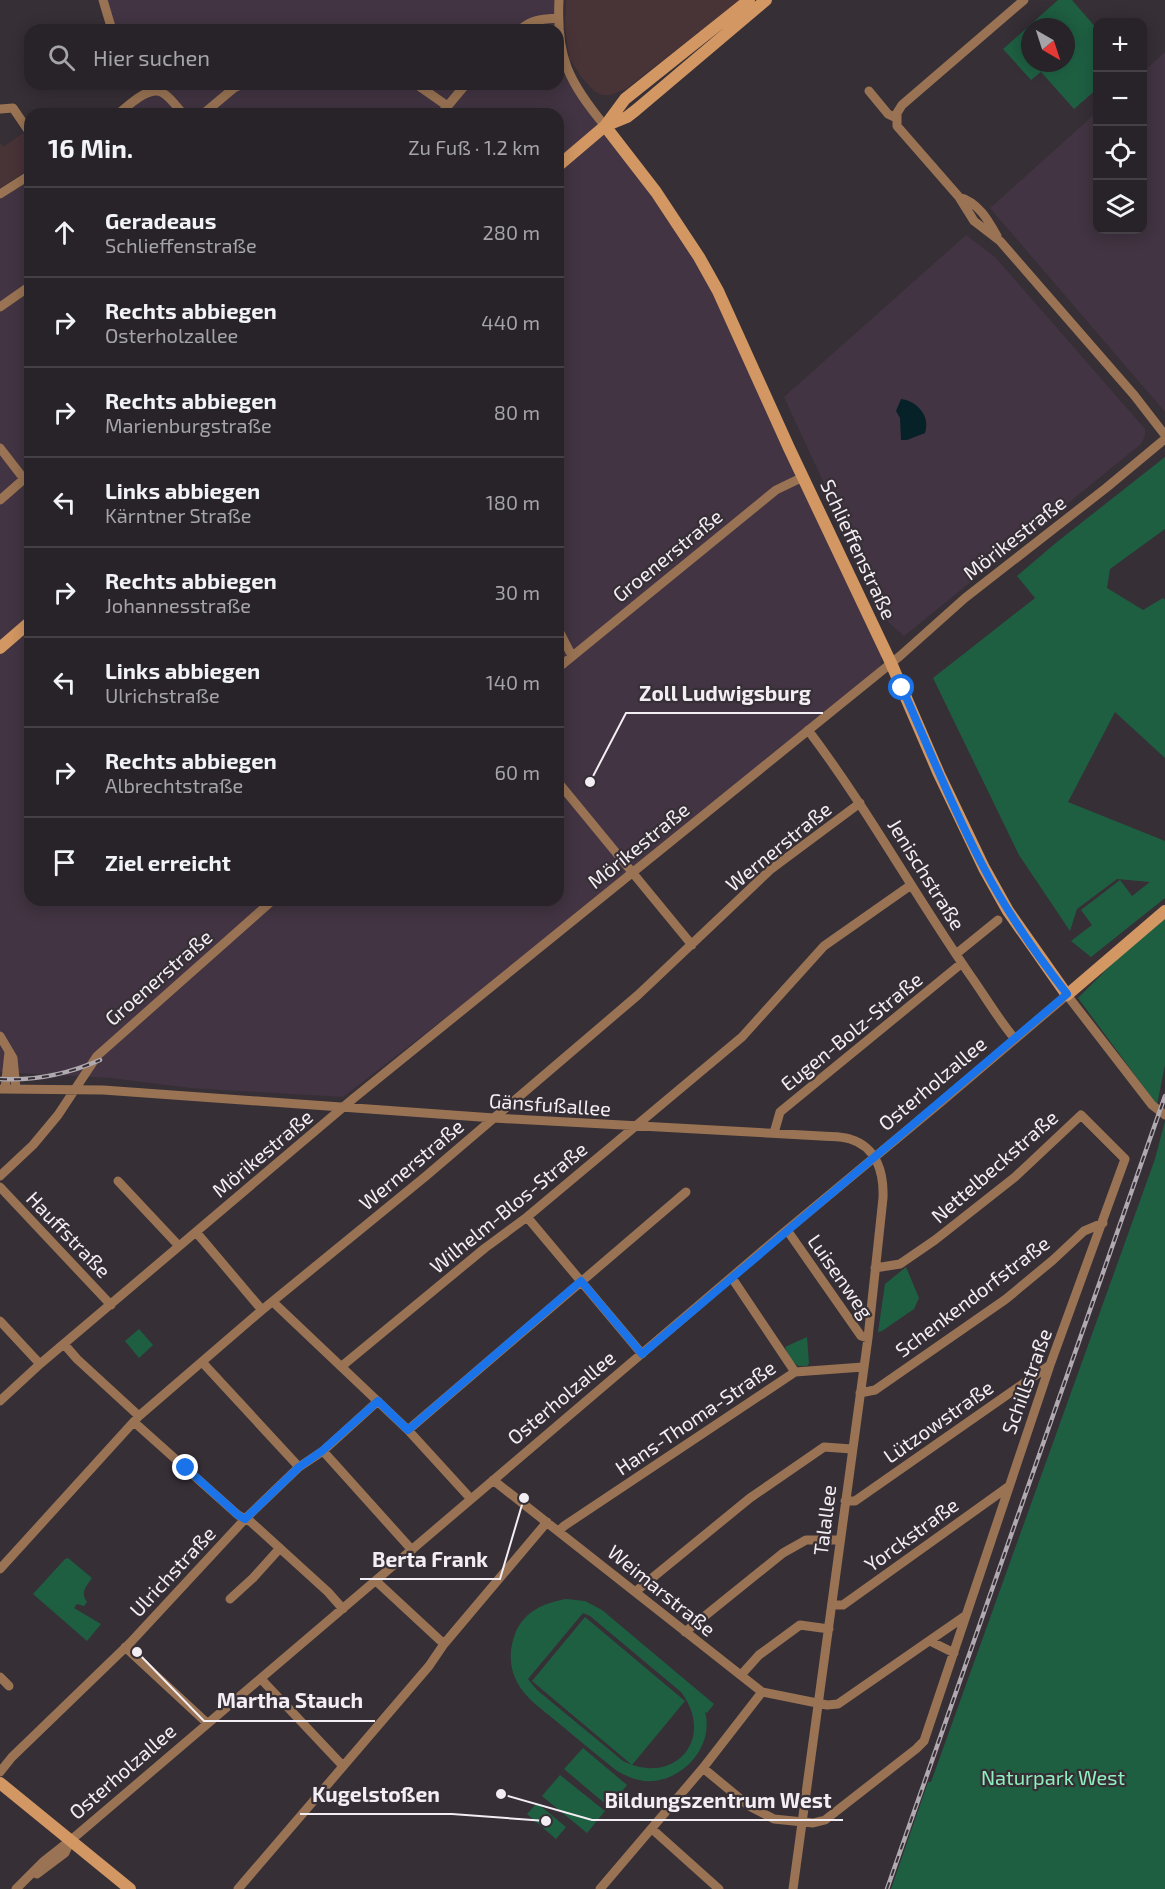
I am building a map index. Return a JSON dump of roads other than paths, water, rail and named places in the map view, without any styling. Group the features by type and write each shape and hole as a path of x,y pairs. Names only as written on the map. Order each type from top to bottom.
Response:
{"street":[{"path":"103,0 110,24"},
{"path":"558,24 559,0"},
{"path":"564,161 605,126 625,99 749,0"},
{"path":"605,126 627,117 766,0"},
{"path":"1024,0 902,105 896,118 897,126 959,197 973,202 980,209 999,241 1134,395 1165,437"},
{"path":"526,24 540,19 558,18"},
{"path":"683,53 692,63"},
{"path":"564,60 568,73 586,102 605,126"},
{"path":"125,108 147,90"},
{"path":"157,90 166,94 178,108"},
{"path":"210,108 232,90"},
{"path":"422,90 442,108"},
{"path":"446,108 461,90"},
{"path":"869,91 888,114 896,118"},
{"path":"0,109 14,108 24,124"},
{"name":"Schlieffenstraße","path":"605,126 656,192 718,291 984,868 1008,911 1067,994"},
{"path":"0,195 24,179"},
{"path":"0,307 24,290"},
{"name":"Mörikestraße","path":"0,1401 40,1364 345,1107 891,663 965,598 1106,488 1165,437"},
{"path":"0,448 24,479 0,500"},
{"name":"Groenerstraße","path":"564,663 776,490 803,477"},
{"path":"0,648 24,627"},
{"path":"564,641 572,657"},
{"name":"Jenischstraße","path":"808,730 841,773 910,885 1015,1038"},
{"path":"564,789 692,945"},
{"name":"Wernerstraße","path":"0,1569 136,1419 262,1310 494,1118 638,995 770,870 860,803"},
{"name":"Wilhelm-Blos-Straße","path":"342,1366 485,1248 527,1217 742,1037 824,946 910,885"},
{"name":"Groenerstraße","path":"0,1176 51,1124 97,1056 266,906"},
{"name":"Osterholzallee","path":"16,1889 44,1861 1162,913"},
{"path":"956,954 998,920"},
{"name":"Eugen-Bolz-Straße","path":"774,1133 780,1112 962,963"},
{"path":"1067,994 1138,1088 1152,1105 1165,1115"},
{"path":"0,1036 14,1065 16,1089"},
{"path":"3,1089 9,1052"},
{"name":"Gänsfußallee","path":"3,1089 75,1089 635,1127 774,1133 849,1139 862,1145 875,1157"},
{"name":"Nettelbeckstraße","path":"875,1268 900,1264 936,1240 1015,1177 1081,1115 1125,1159"},
{"name":"Talallee","path":"793,1889 868,1338 884,1186 881,1169 875,1157"},
{"name":"Schillstraße","path":"703,1768 749,1806 774,1819 813,1823 825,1820 924,1741 1050,1365 1125,1159"},
{"path":"118,1180 179,1246"},
{"name":"Hauffstraße","path":"0,1188 111,1305"},
{"path":"408,1430 686,1192"},
{"path":"527,1217 642,1354"},
{"name":"Schenkendorfstraße","path":"860,1394 875,1390 1006,1299 1084,1231 1103,1223"},
{"name":"Luisenweg","path":"787,1230 861,1336 868,1338"},
{"path":"196,1232 262,1310"},
{"path":"732,1278 795,1372"},
{"path":"273,1302 408,1430 471,1499"},
{"path":"0,1321 40,1364"},
{"path":"64,1344 192,1474 238,1515 251,1522 328,1592 343,1609"},
{"path":"202,1362 299,1467"},
{"name":"Lützowstraße","path":"845,1501 855,1501 1050,1365"},
{"name":"Hans-Thoma-Straße","path":"560,1532 564,1526 795,1372 863,1367"},
{"name":"Ulrichstraße","path":"0,1772 12,1757 125,1647 245,1519 299,1467 322,1451 378,1401"},
{"path":"635,1592 750,1498 824,1447 852,1449"},
{"path":"322,1451 412,1550"},
{"name":"Weimarstraße","path":"493,1480 762,1692 819,1704"},
{"name":"Yorckstraße","path":"832,1605 843,1605 1008,1487"},
{"path":"238,1889 429,1666 444,1644 547,1522"},
{"path":"685,1632 783,1553 806,1540 840,1540"},
{"path":"230,1599 280,1548"},
{"path":"376,1581 444,1644"},
{"path":"819,1704 838,1704 965,1616"},
{"path":"741,1675 759,1655 800,1625 829,1629"},
{"path":"930,1641 954,1653"},
{"path":"125,1647 207,1723"},
{"path":"0,1677 9,1686"},
{"path":"261,1679 343,1766"},
{"path":"600,1889 703,1768 762,1692"},
{"path":"0,1783 130,1889"},
{"path":"652,1829 719,1889"}],"water":[{"path":"901,399 907,400 921,410 926,421 925,433 901,440 900,418 896,411"}],"railway":[{"path":"0,1079 51,1076 100,1060"},
{"path":"887,1889 1165,1096"}],"place":[{"name":"Zoll Ludwigsburg","path":"590,782"},
{"name":"Berta Frank","path":"524,1498"},
{"name":"Martha Stauch","path":"137,1652"},
{"name":"Bildungszentrum West","path":"501,1794"},
{"name":"Kugelstoßen","path":"546,1821"}],"park label":[{"name":"Naturpark West","path":"1053,1777"}]}
